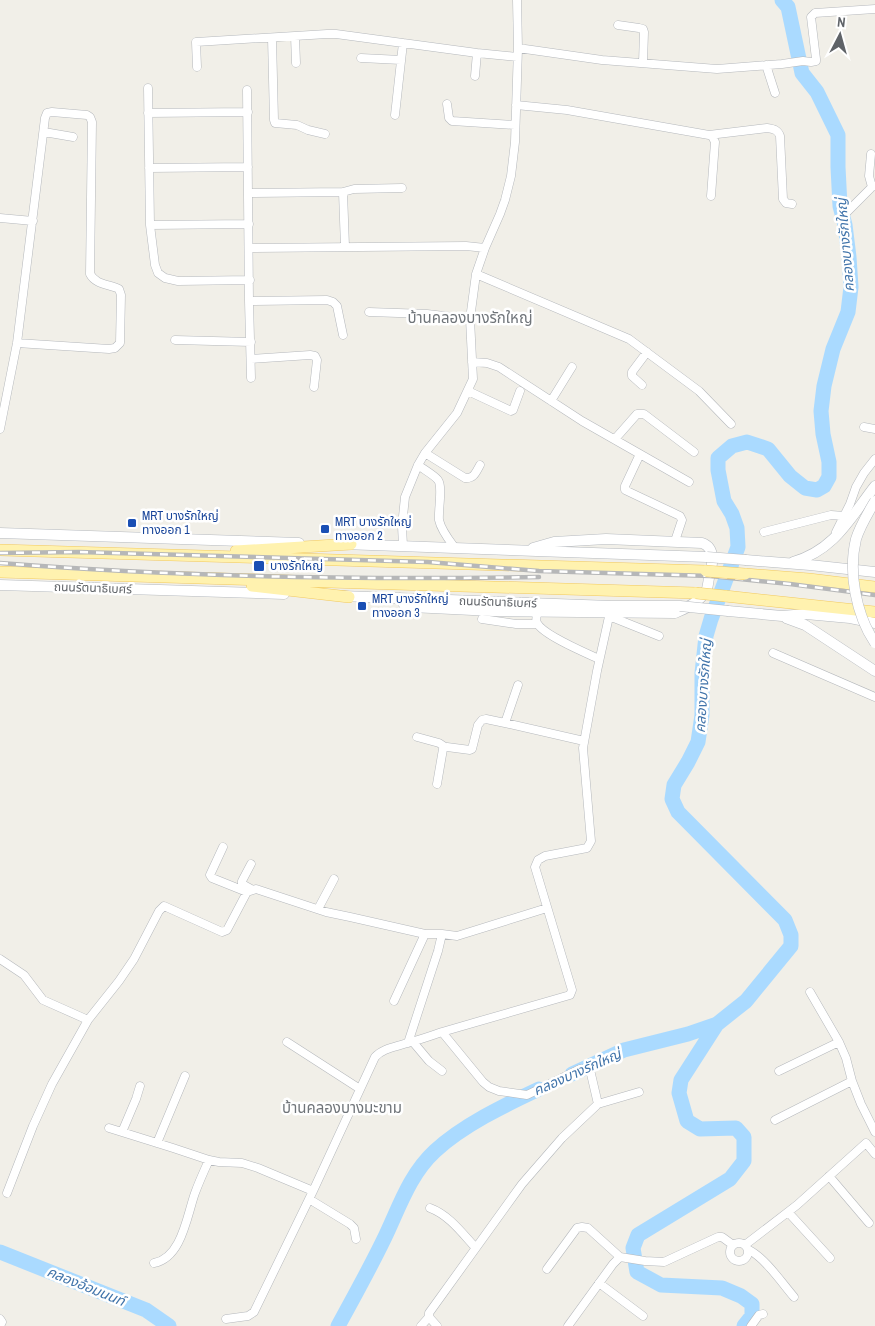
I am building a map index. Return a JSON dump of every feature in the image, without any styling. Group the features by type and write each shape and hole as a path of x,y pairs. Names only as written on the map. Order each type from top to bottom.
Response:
{"main road":[{"path":"787,563 804,559 831,541 846,527 875,486"},
{"path":"875,501 867,514 857,538 853,557 853,576 857,600 875,643"},
{"path":"0,533 707,557 875,572"},
{"path":"400,598 405,606 411,607 609,614 675,613 692,604 704,594 707,589 712,563 708,545 675,541 606,539 554,542 524,550"},
{"path":"159,555 351,544"},
{"path":"0,550 706,571 809,579 875,587"},
{"name":"ถนนรัตนาธิเบศร์","path":"0,572 696,593 875,612"},
{"path":"159,577 350,597"},
{"name":"ถนนรัตนาธิเบศร์","path":"0,585 611,606 680,606 782,616 806,614 850,618 875,623"},
{"path":"782,616 805,625 875,670"}],"street":[{"path":"403,546 402,526 405,496 418,465 425,453 457,413 473,379 470,319 476,274 505,200 511,176 515,142 518,53 517,0"},
{"path":"198,67 196,42 336,34 477,53 518,53 717,69 814,61 816,59 811,17 813,14 875,9"},
{"path":"618,24 643,29 644,64"},
{"path":"295,36 296,63"},
{"path":"272,38 274,120 276,123 297,124 308,130 325,134"},
{"path":"395,115 403,43"},
{"path":"475,76 477,53"},
{"path":"361,58 401,60"},
{"path":"766,65 775,93"},
{"path":"148,88 150,225 155,265 158,273 166,278 178,281 250,280"},
{"path":"248,90 251,378"},
{"path":"447,104 449,118 452,121 515,126"},
{"path":"516,105 567,110 709,135 767,128 775,129 780,136 783,199 786,203 792,204"},
{"path":"148,113 248,112"},
{"path":"0,430 4,388 17,343 47,113 87,115 92,122 90,274 93,279 102,284 119,289 121,295 120,343 116,348 109,349 17,343"},
{"path":"44,132 73,137"},
{"path":"709,135 712,136 714,142 711,196"},
{"path":"847,212 874,187 869,176 871,154"},
{"path":"149,168 248,167"},
{"path":"249,193 343,192 402,188"},
{"path":"343,192 345,247"},
{"path":"0,218 32,221"},
{"path":"150,225 249,224"},
{"path":"250,248 466,246 485,248"},
{"path":"476,274 629,339 699,391 731,424"},
{"path":"249,301 327,300 333,302 337,306 343,335"},
{"path":"369,312 427,314 470,319"},
{"path":"176,340 251,342"},
{"path":"642,385 632,376 632,372 647,352"},
{"path":"251,358 315,356 314,387"},
{"path":"472,362 487,363 499,367 582,421 689,482"},
{"path":"551,401 572,367"},
{"path":"468,391 511,411 520,391"},
{"path":"615,440 637,414 641,413 694,452"},
{"path":"864,427 875,429"},
{"path":"425,453 465,478 474,476 480,465"},
{"path":"640,454 625,486 625,490 680,516 682,520 675,541"},
{"path":"831,541 850,504 856,487 875,459"},
{"path":"418,465 438,480 440,486 439,519 446,536 455,548"},
{"path":"764,532 832,515 844,516"},
{"path":"538,611 537,624 542,629 599,659"},
{"path":"226,1319 248,1316 254,1312 314,1191 378,1054 384,1050 442,1032 570,995 572,990 535,867 538,860 545,856 587,848 590,840 583,748 609,614 659,636"},
{"path":"482,619 516,624 537,624"},
{"path":"773,653 875,697"},
{"path":"505,723 518,685"},
{"path":"417,738 439,742 445,747 470,750 474,746 478,724 486,719 584,741"},
{"path":"437,784 443,749 445,747"},
{"path":"223,847 210,875 212,878 250,891 256,889 350,918 425,934 457,936 547,908"},
{"path":"250,891 242,884 242,881 251,864"},
{"path":"318,909 334,879"},
{"path":"7,1193 33,1126 52,1084 88,1020 134,959 161,908 164,906 222,932 227,930 250,891"},
{"path":"394,1002 425,934"},
{"path":"410,1042 442,934"},
{"path":"0,959 24,975 43,1000 88,1020"},
{"path":"810,992 839,1042 846,1058 852,1081 875,1132"},
{"path":"442,1032 482,1082 489,1087 499,1091 527,1096 580,1069 584,1069 588,1070 590,1074 598,1104"},
{"path":"287,1042 360,1089"},
{"path":"410,1042 442,1071"},
{"path":"779,1072 839,1042"},
{"path":"157,1143 185,1076"},
{"path":"775,1120 852,1081"},
{"path":"122,1132 140,1086"},
{"path":"421,1326 475,1247 526,1178 562,1138 598,1104 638,1092"},
{"path":"109,1128 209,1160 242,1162 314,1191"},
{"path":"794,1297 761,1258 747,1248 738,1243 733,1246 730,1252 731,1255 735,1260 742,1261 747,1257 747,1248 875,1136"},
{"path":"866,1143 875,1154"},
{"path":"154,1263 166,1258 170,1254 182,1234 195,1193 209,1160"},
{"path":"829,1176 869,1222"},
{"path":"310,1199 350,1224 354,1228 356,1239"},
{"path":"430,1208 439,1211 475,1247"},
{"path":"788,1212 830,1258"},
{"path":"547,1270 577,1228 582,1226 588,1228 623,1257 659,1263 718,1237 722,1237 733,1246"},
{"path":"570,1325 599,1283 623,1257"},
{"path":"599,1283 643,1316"},
{"path":"751,1326 758,1315 763,1314"},
{"path":"428,1317 437,1326"},
{"path":"0,1319 2,1322 0,1326"}],"waterway":[{"name":"คลองบางรักใหญ่","path":"572,1074 624,1050 688,1034 717,1024 746,1001 791,946 791,935 785,920 678,812 672,799 674,785 698,742 702,715 702,673 706,636 738,547 737,528 732,514 724,501 718,470 718,458 732,446 747,442 768,449 790,476 805,488 817,490 824,486 829,477 829,462 823,434 821,411 824,386 833,349 848,312 851,287 845,225 840,206 838,135 817,92 802,73 788,7 782,0"},
{"path":"717,1024 681,1080 679,1093 687,1121 700,1129 736,1128 744,1137 744,1161 730,1179 638,1235 633,1248 637,1272 661,1285 722,1288 741,1296 752,1304 752,1316 744,1326"},
{"name":"คลองบางรักใหญ่","path":"338,1326 379,1250 405,1192 426,1160 446,1142 471,1124 539,1089"},
{"name":"คลองอ้อมนนท์","path":"0,1252 146,1310 169,1326"}],"railway":[{"path":"0,553 79,552 428,562 539,571 710,576 875,595"},
{"path":"0,563 134,572 269,576 539,577"}],"place":[{"name":"MRT บางรักใหญ่ ทางออก 1","path":"132,523"},
{"name":"MRT บางรักใหญ่ ทางออก 2","path":"325,529"},
{"name":"บางรักใหญ่","path":"259,566"},
{"name":"MRT บางรักใหญ่ ทางออก 3","path":"362,606"}],"district":[{"name":"บ้านคลองบางรักใหญ่","path":"470,317"},
{"name":"บ้านคลองบางมะขาม","path":"342,1107"}]}
